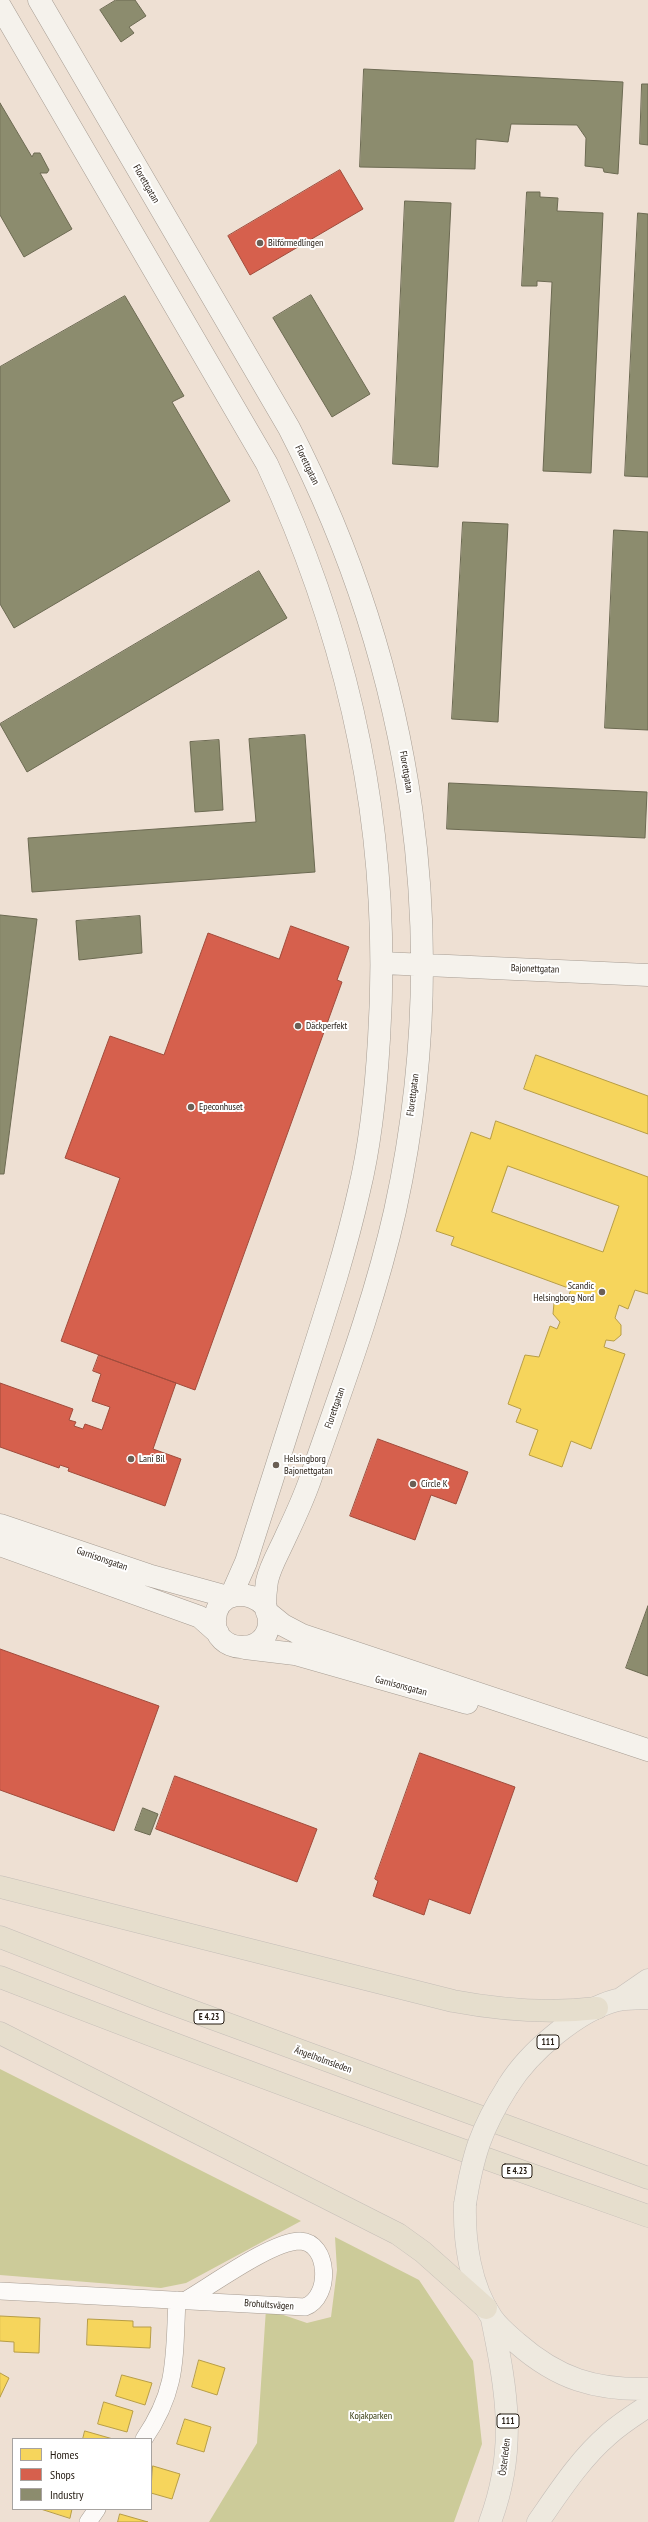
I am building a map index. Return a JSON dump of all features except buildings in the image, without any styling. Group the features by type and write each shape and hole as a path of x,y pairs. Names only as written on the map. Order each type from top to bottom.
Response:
{"highway":[{"path":"0,1887 398,1989 453,2001 521,2011 566,2012 597,2008"},
{"name":"Ängelholmsleden","path":"0,1938 176,2005 648,2178"},
{"name":"E 4.23","path":"0,1977 205,2057 526,2174 648,2216"},
{"path":"0,2033 398,2234 424,2252 489,2314"}],"main road":[{"name":"111","path":"489,2314 472,2272 464,2224 465,2204 474,2151 485,2125 508,2086 527,2062 553,2037 597,2008 618,2000 648,1980"},
{"path":"618,2000 648,1998"},
{"path":"489,2314 530,2354 555,2372 595,2385 648,2389"},
{"name":"Österleden","path":"489,2314 504,2381 508,2445 503,2478 490,2522"},
{"path":"538,2522 574,2472 592,2451 608,2435 648,2406"}],"street":[{"name":"Florettgatan","path":"39,0 289,428 333,519 379,654 399,729 419,871 422,964 416,1080 403,1172 372,1301 310,1480 267,1579 266,1610"},
{"path":"0,6 254,438 297,532 321,597 358,728 378,857 382,963 377,1070 359,1192 332,1291 246,1562 230,1597 220,1605 215,1616 218,1633"},
{"name":"Bajonettgatan","path":"382,963 648,975"},
{"name":"Garnisonsgatan","path":"0,1525 148,1575 230,1597 246,1594 254,1597 283,1625 302,1635 559,1719 648,1750"},
{"name":"Garnisonsgatan","path":"0,1545 200,1617 230,1645 294,1654 400,1685 489,1708 559,1719"},
{"path":"245,1648 253,1646 264,1637 269,1624 266,1610"},
{"name":"Brohultsvägen","path":"0,2291 305,2307 313,2303 318,2296 323,2283 324,2270 318,2254 311,2244 303,2241 292,2242 273,2249 182,2300"},
{"path":"145,2438 170,2389 182,2300"},
{"path":"88,2522 96,2510"}],"green space":[{"path":"0,2069 301,2221 186,2283 161,2288 0,2275"},
{"name":"Kojakparken","path":"335,2237 419,2280 473,2361 482,2444 454,2522 209,2522 257,2443 266,2309 307,2323 331,2317 337,2270"}],"place":[{"name":"Bilförmedlingen","path":"260,243"},
{"name":"Däckperfekt","path":"298,1026"},
{"name":"Epeconhuset","path":"191,1107"},
{"name":"Scandic Helsingborg Nord","path":"602,1292"},
{"name":"Lani Bil","path":"131,1459"},
{"name":"Helsingborg Bajonettgatan","path":"276,1465"},
{"name":"Circle K","path":"413,1484"}]}
